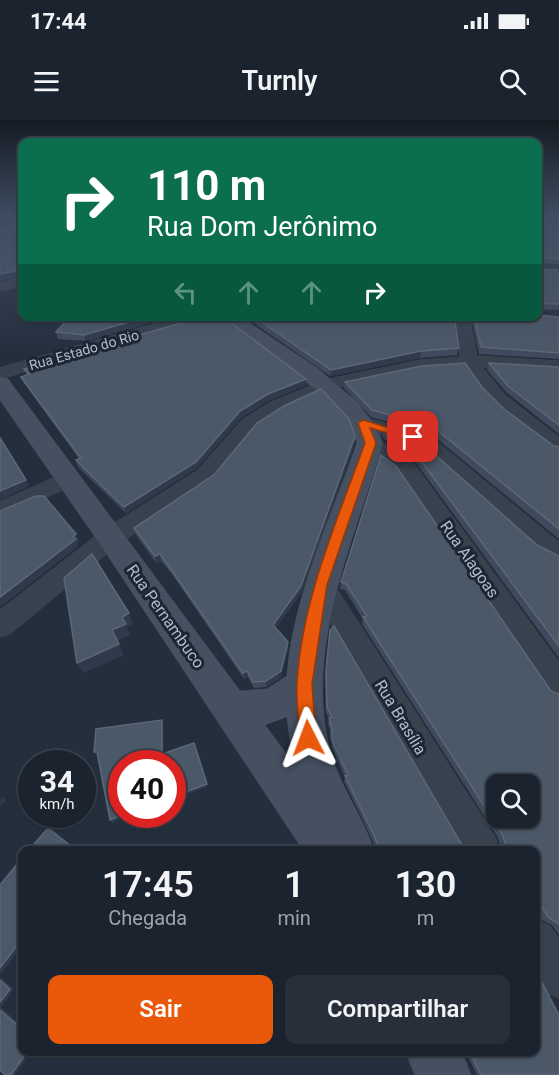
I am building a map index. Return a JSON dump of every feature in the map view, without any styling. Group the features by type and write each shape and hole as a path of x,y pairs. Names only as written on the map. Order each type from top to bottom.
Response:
{"street":[{"path":"0,287 18,283"},
{"name":"Rua Estado do Rio","path":"0,374 185,321"},
{"name":"Rua Alagoas","path":"233,321 324,386 351,409 367,433 404,466 559,686"},
{"path":"462,321 470,361 494,395 559,447"},
{"path":"0,626 111,537 206,476 233,441 258,417 324,386 400,369 470,361 559,366"},
{"name":"Rua Pernambuco","path":"0,384 111,537 327,846"},
{"path":"349,846 311,751 305,684 321,585 367,433 413,437 428,444 544,544 559,554"},
{"path":"0,511 67,479"},
{"name":"Rua Brasília","path":"321,585 480,846"},
{"path":"229,706 253,710 276,705 305,684"},
{"path":"540,946 559,977"},
{"path":"436,1056 443,1075"}],"building":[{"path":"0,262 18,262 18,271 0,274"},
{"path":"542,269 559,270 559,304 542,303"},
{"path":"542,315 559,317 559,353 481,347 475,321 542,321"},
{"path":"66,321 133,321 84,335 56,332"},
{"path":"188,321 229,321 306,379 268,394 240,411 196,462 124,507 76,460 81,458 21,377 29,374 24,369 128,339 125,339"},
{"path":"260,321 455,321 459,348 421,351 331,370"},
{"path":"465,363 482,387 504,409 554,446 559,447 559,529 438,431 422,424 372,410 345,382 422,366"},
{"path":"489,363 559,367 559,425 509,387"},
{"path":"321,389 349,419 355,436 301,586 273,625 288,642 281,671 266,681 253,682 247,671 243,673 160,554 155,556 134,528 214,475 257,423 284,406"},
{"path":"384,431 422,443 537,545 559,556 559,646 415,453"},
{"path":"0,438 26,480 0,491"},
{"path":"381,455 396,466 551,691 559,694 559,924 548,917 540,904 540,846 507,846 498,828 540,828 540,774 486,774 486,809 363,617 367,616 346,584 341,582"},
{"path":"36,496 44,496 76,534 73,537 76,539 0,597 0,511"},
{"path":"92,554 129,613 122,617 126,624 112,630 119,644 77,663 64,578"},
{"path":"334,626 462,846 377,846 345,776 348,775 334,745 331,732 333,731 329,718 332,717 327,707 326,670 330,630"},
{"path":"162,720 162,750 108,750 108,810 97,752 94,750 96,729"},
{"path":"194,743 207,784 186,792 186,750 174,750"},
{"path":"48,828 71,846 32,846"},
{"path":"18,863 18,944 0,968 0,885"},
{"path":"540,979 559,1015 559,1075 481,1075 472,1056 540,1056"},
{"path":"0,980 10,989 0,1002"},
{"path":"0,1010 18,1026 18,1056 24,1056 11,1075 5,1075 0,1070"}],"route":[{"path":"308,738 305,684 311,634 321,585 370,443 363,423 413,437"}]}
